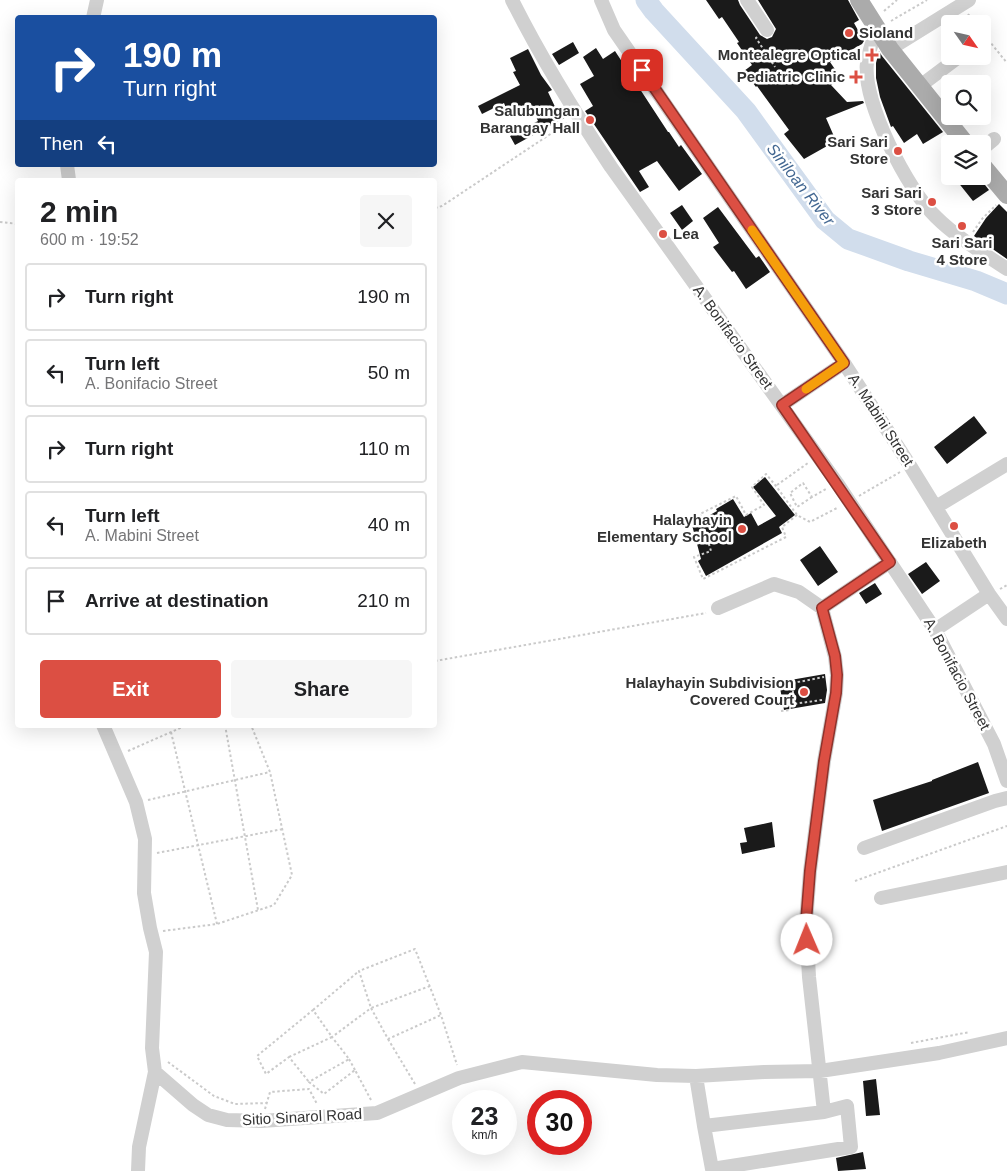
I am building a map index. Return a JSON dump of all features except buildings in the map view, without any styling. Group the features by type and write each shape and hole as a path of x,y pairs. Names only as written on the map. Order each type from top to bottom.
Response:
{"main road":[{"path":"859,0 890,49 959,135"},
{"path":"991,176 1007,195"}],"street":[{"path":"94,15 97,0"},
{"name":"A. Bonifacio Street","path":"512,0 535,46 611,167 837,483 935,630 994,744 1007,781"},
{"name":"A. Mabini Street","path":"601,0 614,30 844,363 989,594 1007,619"},
{"path":"747,0 767,30"},
{"path":"890,49 969,0"},
{"path":"877,30 866,64 873,107 883,133 920,199 936,217 967,242 1007,269"},
{"path":"920,86 948,65"},
{"path":"782,405 844,363"},
{"path":"936,507 1007,464"},
{"path":"822,608 890,562"},
{"path":"718,608 774,584 799,592 822,608 830,637 837,675 836,693 824,761 810,871 806,922 809,977 824,1112"},
{"path":"935,630 989,594"},
{"path":"104,728 136,802 145,839 144,893 156,952 152,1048 156,1072 139,1147 138,1171"},
{"path":"864,848 1007,798"},
{"path":"880,898 1007,872"},
{"name":"Sitio Sinarol Road","path":"156,1072 193,1105 208,1115 227,1120 261,1121 377,1113 459,1078 522,1062 657,1075 696,1076 820,1071 939,1053 1007,1038"},
{"path":"696,1076 704,1126 712,1169 851,1147 846,1106 824,1112 704,1126"}],"path":[{"path":"897,0 892,1 883,10 891,22 927,0"},
{"path":"767,30 756,38 775,67"},
{"path":"991,43 1007,63"},
{"path":"437,207 578,117"},
{"path":"967,242 982,219 1007,195"},
{"path":"0,222 15,224"},
{"path":"776,486 818,456"},
{"path":"797,515 782,527 786,536 703,579 694,557 711,551 700,514 736,496 746,515 764,505 752,487 766,474 797,515 810,522 850,502 903,470"},
{"path":"812,497 803,483 790,493 797,507 837,483"},
{"path":"437,661 701,615 718,608"},
{"path":"793,704 793,683 832,675"},
{"path":"782,711 790,710 790,704 825,699"},
{"path":"117,754 180,728"},
{"path":"226,728 258,910"},
{"path":"158,932 218,924 274,904 292,875 270,772 253,728"},
{"path":"171,732 218,924"},
{"path":"141,801 270,772"},
{"path":"855,881 1007,826"},
{"path":"144,855 283,830"},
{"path":"430,986 371,1008 332,1037 289,1058 266,1074 257,1056 359,971 415,949 442,1015 459,1070"},
{"path":"359,971 371,1008 421,1094"},
{"path":"313,1010 349,1059 377,1113"},
{"path":"388,1039 442,1015"},
{"path":"907,1044 971,1032"},
{"path":"289,1058 309,1082 324,1094 355,1070"},
{"path":"309,1082 349,1059"},
{"path":"261,1121 270,1092 309,1089 324,1117"}],"waterway":[{"name":"Siniloan River","path":"646,0 746,111 825,220 848,239 909,261 976,281 1007,294"}],"slow traffic":[{"path":"752,230 844,363 806,389"}],"place":[{"name":"Sioland","path":"849,33"},
{"name":"Montealegre Optical","path":"872,55"},
{"name":"Pediatric Clinic","path":"856,77"},
{"name":"Salubungan Barangay Hall","path":"590,120"},
{"name":"Sari Sari Store","path":"898,151"},
{"name":"Sari Sari 3 Store","path":"932,202"},
{"name":"Sari Sari 4 Store","path":"962,226"},
{"name":"Lea","path":"663,234"},
{"name":"Elizabeth","path":"954,526"},
{"name":"Halayhayin Elementary School","path":"742,529"},
{"name":"Halayhayin Subdivision Covered Court","path":"804,692"}],"route":[{"path":"642,70 844,363 782,405 890,562 822,608 835,656 837,675 810,871 806,922 807,940"}]}
